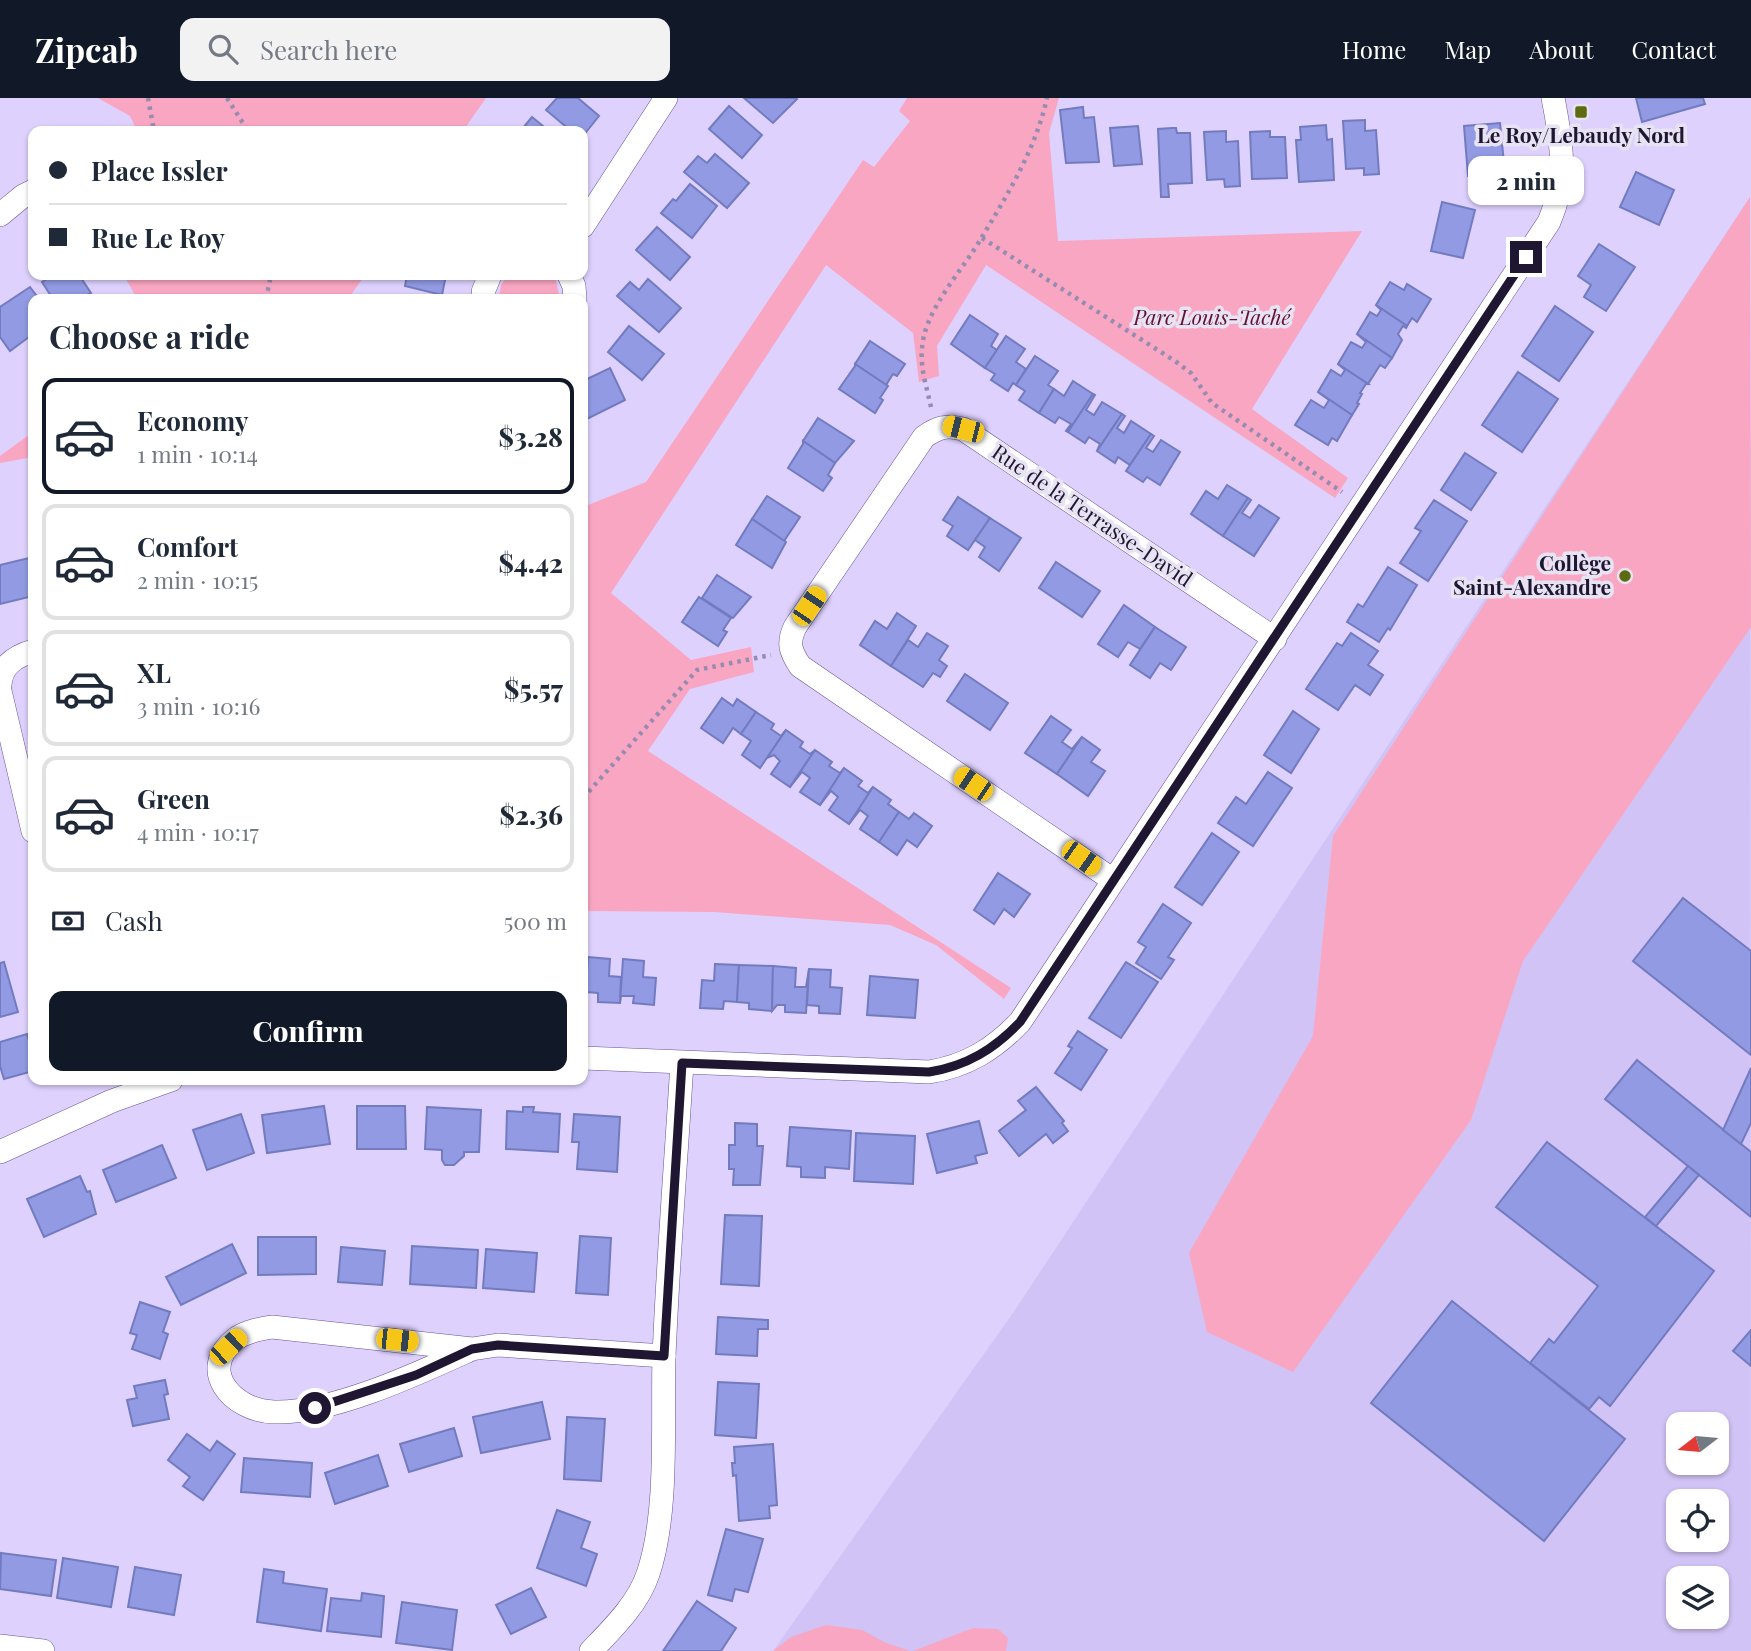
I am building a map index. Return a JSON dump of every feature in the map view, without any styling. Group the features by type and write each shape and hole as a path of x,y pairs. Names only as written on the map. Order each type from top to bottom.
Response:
{"street":[{"path":"588,218 666,98"},
{"path":"588,1058 910,1073 951,1069 968,1062 1004,1039 1020,1022 1549,222 1559,199 1562,147 1553,98"},
{"path":"0,215 28,194"},
{"name":"Rue de la Terrasse-David","path":"936,428 949,425 963,429 1275,639"},
{"path":"936,428 924,437 795,627 790,638 791,652 800,666 1113,880"},
{"path":"0,685 0,677 8,662 28,653"},
{"path":"0,691 28,810"},
{"path":"591,1651 632,1603 647,1578 655,1551 660,1512 664,1356 682,1063"},
{"path":"0,1152 109,1090 140,1085"},
{"path":"472,1349 416,1375 301,1411 271,1412 243,1405 227,1393 220,1377 221,1361 228,1347 253,1330 272,1327 472,1349 498,1345 664,1356"},
{"path":"0,1646 43,1651"}],"path":[{"path":"148,98 153,126"},
{"path":"227,98 245,126"},
{"path":"936,428 923,371 922,349 926,326 982,238 1034,140 1047,98"},
{"path":"982,238 1175,361 1191,373 1212,403 1363,506"},
{"path":"588,792 697,670 791,652"}],"shaded area":[{"name":"Collège Saint-Alexandre","path":"1750,197 1751,1651 773,1651 1013,1313"}],"green space":[{"path":"98,98 486,98 466,126 135,126 130,116"},
{"name":"Parc Louis-Taché","path":"907,98 1059,98 1049,133 1058,241 1362,231 1252,409 1348,478 1335,498 986,265 937,346 939,376 919,382 913,333 826,265 611,593 691,660 751,647 754,672 690,689 648,751 1011,988 1004,999 936,945 890,925 714,912 588,911 588,505 646,482 863,160 874,167 910,121 899,111"},
{"path":"1750,197 1751,627 1523,961 1471,1120 1293,1372 1207,1332 1189,1253 1313,1036 1333,836"},
{"path":"127,280 361,280 352,294 134,294"},
{"path":"504,280 555,280 559,294 500,294"},
{"path":"28,436 28,458 0,463 0,456"},
{"path":"826,1625 862,1630 884,1642 910,1651 773,1651 791,1637"},
{"path":"973,1628 998,1629 1008,1638 1006,1651 913,1651"}],"building":[{"path":"557,98 578,98 599,116 588,130 588,126 565,126 546,110"},
{"path":"744,98 795,98 797,99 773,123"},
{"path":"1636,98 1703,98 1705,104 1642,122"},
{"path":"729,106 762,135 742,158 709,129"},
{"path":"1083,107 1084,118 1094,117 1099,162 1066,163 1060,110"},
{"path":"532,117 543,126 525,126"},
{"path":"1365,120 1365,131 1376,130 1379,174 1364,175 1364,168 1346,169 1343,121"},
{"path":"1500,123 1505,173 1468,176 1464,126"},
{"path":"1326,125 1327,140 1332,139 1334,180 1299,182 1296,140 1301,140 1300,127"},
{"path":"1138,126 1142,164 1114,166 1110,128"},
{"path":"1176,128 1177,133 1190,133 1192,183 1168,184 1169,197 1161,197 1158,129"},
{"path":"1226,131 1226,142 1238,141 1240,186 1225,187 1224,179 1207,180 1204,132"},
{"path":"1270,131 1270,137 1285,137 1287,178 1252,179 1250,132"},
{"path":"715,154 749,183 727,208 684,172 698,156 707,163"},
{"path":"1636,172 1674,190 1659,225 1620,207"},
{"path":"690,184 717,206 692,238 661,213 673,199 676,201"},
{"path":"1442,202 1475,210 1463,258 1431,251"},
{"path":"657,227 690,257 670,280 636,250"},
{"path":"1599,244 1635,267 1606,311 1584,297 1591,285 1578,276"},
{"path":"648,279 681,308 659,332 617,296 630,282 639,290"},
{"path":"82,280 91,293 50,294 42,282"},
{"path":"406,280 445,280 442,294 405,286"},
{"path":"1390,282 1404,290 1407,284 1431,299 1417,322 1412,318 1407,326 1376,305"},
{"path":"30,287 35,294 28,294 28,338 10,351 0,337 0,307"},
{"path":"1376,305 1407,326 1403,326 1398,334 1402,340 1392,358 1357,334 1370,312 1377,316 1381,310"},
{"path":"1555,306 1593,332 1559,381 1522,356"},
{"path":"970,315 998,334 991,346 997,350 985,368 951,344"},
{"path":"629,326 664,354 642,380 608,352"},
{"path":"1357,334 1392,358 1385,368 1380,365 1368,384 1338,364 1351,342 1362,348 1366,342"},
{"path":"1006,336 1025,349 1016,362 1026,369 1016,385 1013,383 1008,391 991,380 995,374 985,368"},
{"path":"870,341 905,364 897,376 893,374 886,385 855,364"},
{"path":"1035,356 1058,371 1048,385 1054,389 1039,413 1019,400 1025,391 1016,385"},
{"path":"855,364 888,386 875,413 839,389"},
{"path":"1338,364 1368,384 1360,393 1359,404 1352,415 1318,392 1331,370 1341,376 1345,370"},
{"path":"610,368 625,400 588,418 588,379"},
{"path":"1518,372 1558,399 1522,452 1482,425"},
{"path":"1073,381 1093,394 1068,432 1066,431 1071,424 1059,417 1055,423 1039,413 1054,389 1064,396"},
{"path":"1318,392 1352,415 1337,441 1332,438 1328,445 1295,425 1311,400 1324,408 1329,400"},
{"path":"1093,394 1095,395 1086,410 1094,415 1102,402 1122,414 1097,451 1100,444 1089,437 1085,443 1068,432"},
{"path":"1122,414 1125,416 1117,428 1124,433 1131,421 1151,434 1130,465 1118,457 1115,463 1097,451"},
{"path":"818,418 854,441 835,463 803,441"},
{"path":"1151,434 1154,436 1146,448 1153,452 1161,440 1180,452 1160,485 1147,477 1143,482 1126,471"},
{"path":"803,441 835,463 828,475 832,478 823,491 788,468"},
{"path":"1465,453 1496,473 1471,510 1441,490"},
{"path":"1227,485 1248,498 1223,536 1191,514 1206,491 1218,499"},
{"path":"767,496 800,517 784,541 752,519"},
{"path":"958,497 990,518 968,550 947,536 953,526 943,520"},
{"path":"1248,498 1251,500 1242,513 1250,518 1259,505 1279,518 1254,556 1223,536"},
{"path":"1434,500 1467,521 1428,581 1400,563 1421,531 1415,528"},
{"path":"990,518 1021,538 999,571 979,557 985,547 975,540"},
{"path":"752,519 786,542 772,568 736,545"},
{"path":"28,558 28,597 0,604 0,565"},
{"path":"1056,562 1100,591 1082,617 1039,588"},
{"path":"1388,567 1417,585 1390,630 1388,628 1379,642 1347,622 1358,604 1363,607"},
{"path":"717,575 751,597 733,618 702,598"},
{"path":"699,597 731,618 723,630 727,632 718,646 682,622"},
{"path":"1124,605 1155,627 1140,649 1128,642 1118,657 1098,644"},
{"path":"897,613 916,626 891,666 860,645 875,621 887,629"},
{"path":"1155,627 1186,647 1171,670 1160,663 1150,678 1130,665"},
{"path":"927,633 948,646 939,660 947,666 940,677 933,673 923,687 891,666 908,640 918,647"},
{"path":"1351,633 1378,651 1368,665 1383,675 1370,695 1355,685 1338,710 1306,689 1337,643 1342,646"},
{"path":"965,674 1008,703 990,730 947,701"},
{"path":"722,698 733,706 737,699 756,712 741,734 733,728 723,743 701,728"},
{"path":"1293,711 1319,729 1291,773 1264,755"},
{"path":"756,712 774,724 771,729 781,736 786,730 760,768 742,755 751,741 741,734"},
{"path":"1051,716 1071,730 1062,742 1072,749 1082,737 1057,774 1025,753"},
{"path":"786,730 803,742 800,747 810,754 815,750 790,787 771,774 780,761 774,755 767,758"},
{"path":"1082,737 1100,750 1091,762 1105,771 1088,796 1057,774"},
{"path":"815,750 832,762 829,766 840,773 844,768 820,805 800,792 810,778 802,772 790,787"},
{"path":"844,768 862,781 858,786 868,793 873,787 849,824 829,810 838,797 831,791 820,805"},
{"path":"1268,772 1292,788 1253,846 1218,823 1236,797 1246,804"},
{"path":"873,787 891,800 888,804 899,812 879,842 860,829 868,816 860,810 849,824"},
{"path":"899,812 909,819 914,813 932,826 917,847 907,840 897,855 879,842"},
{"path":"1212,833 1239,852 1202,905 1175,887"},
{"path":"998,873 1030,894 1014,917 1004,909 994,924 974,910"},
{"path":"1683,898 1751,951 1751,1055 1633,961"},
{"path":"1163,904 1191,923 1168,957 1174,960 1161,979 1136,963 1146,947 1138,942"},
{"path":"588,957 610,959 609,976 621,977 620,1003 598,1002 598,993 588,992"},
{"path":"623,959 644,961 643,977 656,978 654,1005 633,1003 634,996 621,996 620,1003"},
{"path":"4,962 18,1012 0,1017 0,963"},
{"path":"1126,962 1158,982 1121,1038 1089,1018"},
{"path":"715,964 739,965 737,1002 724,1001 723,1009 700,1008 702,980 714,981"},
{"path":"739,965 773,966 772,1011 749,1009 749,1003 737,1002"},
{"path":"773,966 796,968 795,987 806,987 809,969 806,1013 785,1012 785,1005 777,1005 772,1011"},
{"path":"809,969 831,970 830,987 842,988 840,1014 819,1013 819,1006 807,1005"},
{"path":"870,976 918,980 915,1018 867,1015"},
{"path":"1078,1031 1107,1050 1081,1090 1055,1073 1072,1048 1068,1046"},
{"path":"27,1034 28,1072 4,1079 0,1066 0,1042"},
{"path":"1637,1060 1751,1152 1751,1217 1605,1099"},
{"path":"1751,1068 1751,1123 1741,1144 1723,1130"},
{"path":"1036,1087 1064,1121 1062,1123 1068,1131 1053,1143 1046,1134 1019,1156 999,1131 1026,1110 1018,1101"},
{"path":"324,1106 330,1144 267,1153 262,1115"},
{"path":"357,1106 405,1106 406,1149 357,1149"},
{"path":"427,1107 481,1110 479,1152 464,1152 464,1156 454,1165 445,1165 442,1150 425,1149"},
{"path":"523,1107 534,1107 533,1112 560,1114 558,1152 506,1149 507,1111 523,1112"},
{"path":"241,1114 254,1153 207,1170 193,1130"},
{"path":"574,1114 620,1117 617,1172 577,1169 579,1142 572,1142"},
{"path":"979,1121 987,1153 975,1156 977,1163 937,1173 927,1134"},
{"path":"735,1123 757,1124 757,1146 763,1146 760,1185 733,1185 734,1169 729,1169 729,1145 735,1145"},
{"path":"790,1127 851,1131 849,1169 825,1167 825,1178 801,1177 801,1167 787,1166"},
{"path":"856,1133 915,1136 913,1184 854,1181"},
{"path":"1547,1142 1714,1271 1610,1406 1599,1397 1589,1409 1530,1363 1549,1339 1554,1343 1598,1286 1496,1207"},
{"path":"162,1145 176,1178 116,1202 103,1170"},
{"path":"1688,1166 1699,1175 1656,1226 1645,1217"},
{"path":"80,1176 87,1192 90,1191 96,1214 44,1237 27,1199"},
{"path":"725,1215 762,1216 759,1286 721,1284"},
{"path":"580,1236 611,1238 608,1295 576,1293"},
{"path":"258,1237 316,1237 316,1274 258,1275"},
{"path":"232,1244 246,1273 181,1305 166,1277"},
{"path":"412,1246 478,1250 476,1288 410,1284"},
{"path":"341,1247 385,1251 382,1285 338,1282"},
{"path":"486,1249 537,1253 534,1292 483,1288"},
{"path":"1452,1301 1625,1439 1544,1541 1371,1403"},
{"path":"140,1302 170,1312 163,1332 168,1334 160,1359 132,1349 137,1335 130,1333"},
{"path":"718,1317 768,1320 768,1329 758,1329 757,1356 716,1354"},
{"path":"1751,1330 1751,1366 1733,1351"},
{"path":"165,1380 168,1394 164,1395 169,1419 133,1426 127,1400 137,1398 134,1386"},
{"path":"718,1382 759,1384 756,1438 715,1435"},
{"path":"542,1402 550,1439 481,1453 473,1417"},
{"path":"567,1417 605,1419 601,1481 564,1479"},
{"path":"454,1428 462,1456 409,1472 400,1444"},
{"path":"187,1434 210,1451 217,1441 235,1454 203,1500 183,1486 190,1477 168,1460"},
{"path":"773,1444 777,1505 769,1506 770,1518 739,1521 736,1475 733,1476 732,1463 735,1463 734,1447"},
{"path":"378,1455 388,1486 335,1504 325,1473"},
{"path":"244,1458 312,1463 310,1497 241,1492"},
{"path":"557,1510 590,1522 581,1548 597,1554 586,1586 537,1568"},
{"path":"726,1529 763,1539 748,1592 735,1589 732,1601 708,1595"},
{"path":"1,1553 56,1560 51,1596 0,1589"},
{"path":"63,1558 118,1567 111,1607 57,1598"},
{"path":"135,1567 181,1575 174,1615 128,1607"},
{"path":"264,1569 284,1572 283,1583 327,1589 321,1631 257,1622"},
{"path":"531,1588 546,1617 511,1634 496,1605"},
{"path":"362,1593 384,1596 381,1637 327,1631 331,1598 361,1601"},
{"path":"697,1601 736,1628 721,1651 663,1651"},
{"path":"402,1602 457,1610 452,1650 396,1643"}],"place":[{"name":"Le Roy/Lebaudy Nord","path":"1581,112"},
{"name":"Collège Saint-Alexandre","path":"1625,576"}],"route":[{"path":"315,1408 416,1375 472,1349 498,1345 664,1356 682,1063 929,1072 951,1069 968,1062 1004,1039 1020,1022 1526,257"}]}
